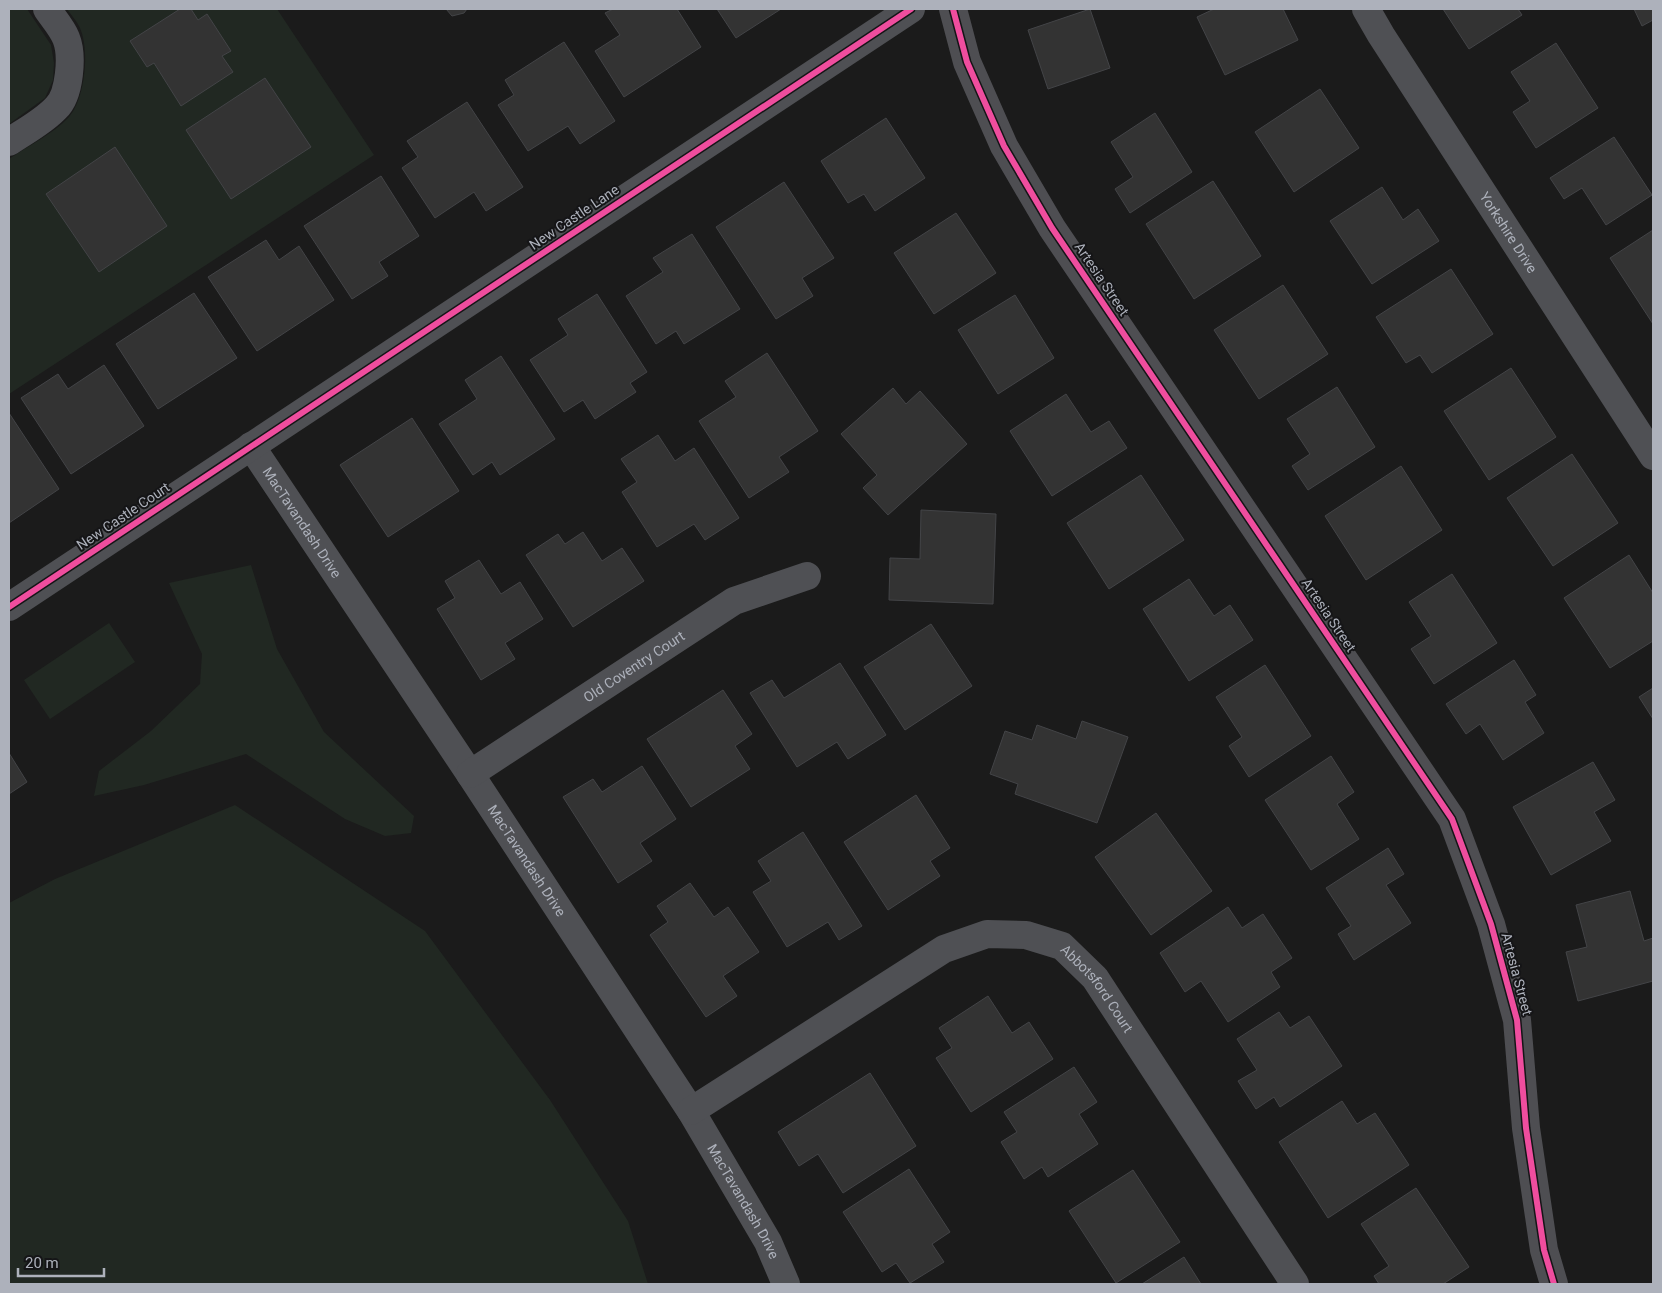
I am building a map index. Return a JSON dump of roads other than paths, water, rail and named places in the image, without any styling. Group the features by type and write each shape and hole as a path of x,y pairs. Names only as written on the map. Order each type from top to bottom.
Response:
{"street":[{"path":"9,142 58,107 69,81 70,61 66,38 47,9"},
{"name":"New Castle Lane","path":"251,446 911,9"},
{"name":"Artesia Street","path":"952,9 967,62 1004,146 1052,228 1452,819 1491,924 1517,1020 1526,1128 1544,1250 1554,1284"},
{"name":"Yorkshire Drive","path":"1366,9 1653,456"},
{"name":"New Castle Court","path":"9,607 251,446"},
{"name":"MacTavandash Drive","path":"251,446 470,774 691,1111 768,1242 786,1284"},
{"name":"Old Coventry Court","path":"470,774 734,601 807,576"},
{"name":"Abbotsford Court","path":"691,1111 944,949 987,934 1026,935 1062,946 1095,978 1295,1284"}]}
